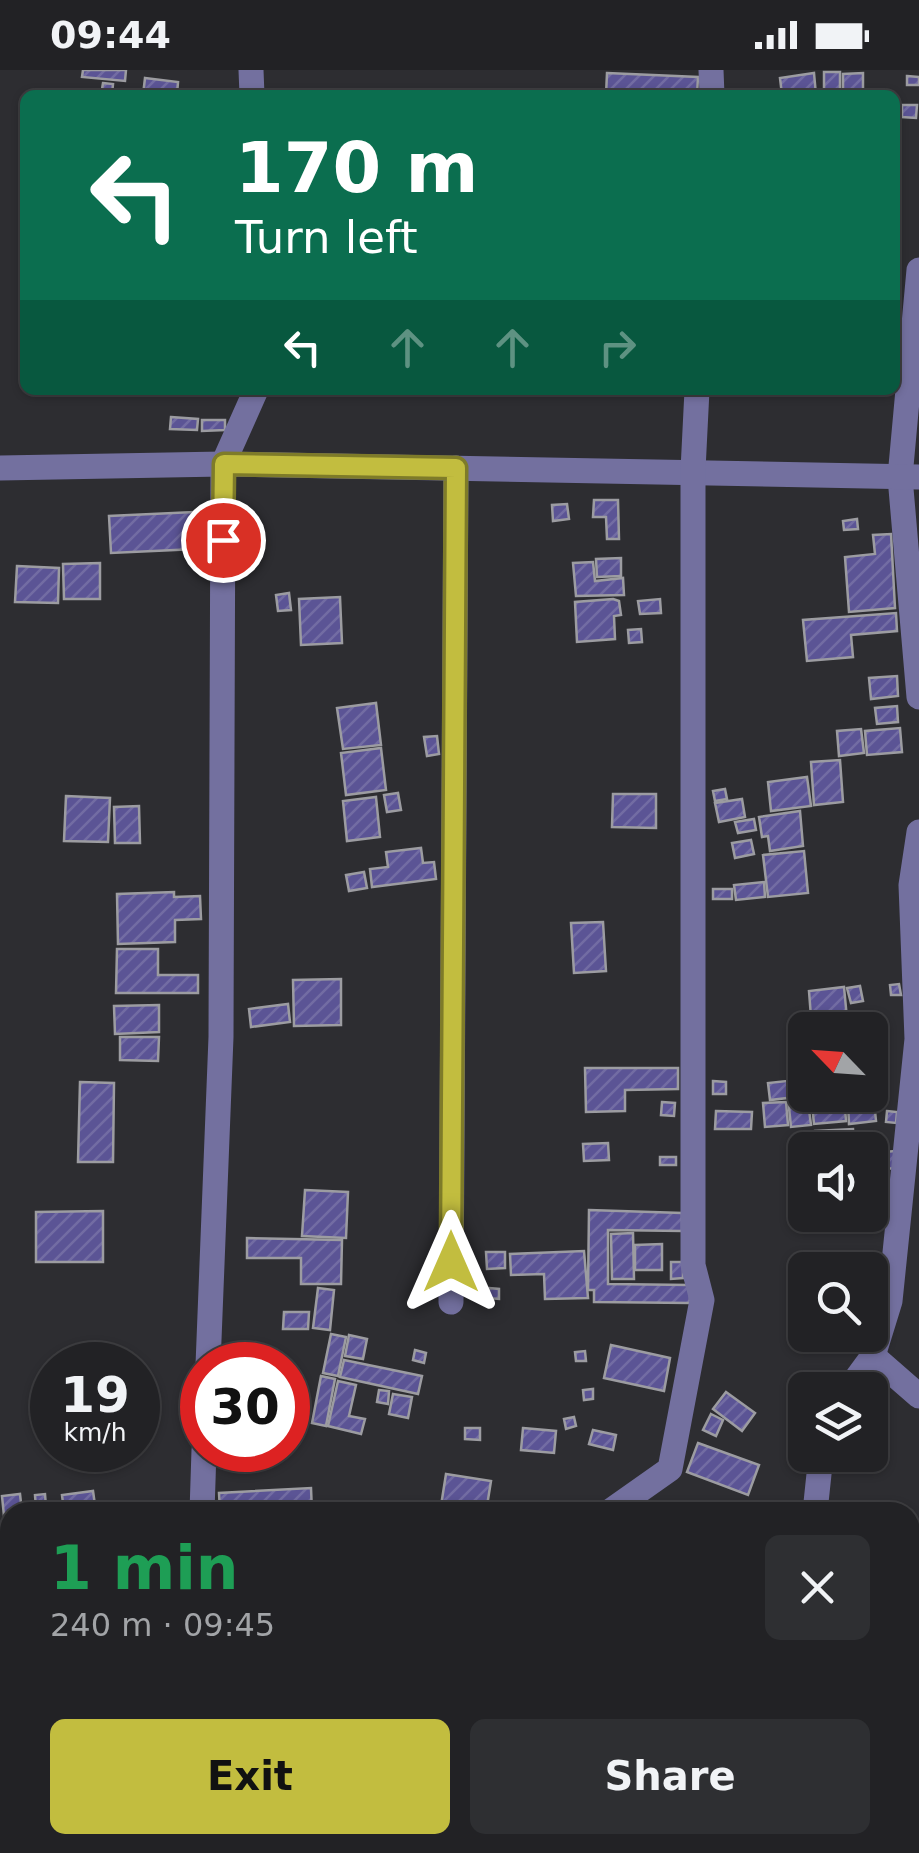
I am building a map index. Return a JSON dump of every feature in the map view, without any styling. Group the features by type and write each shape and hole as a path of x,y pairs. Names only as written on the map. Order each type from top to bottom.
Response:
{"street":[{"path":"919,270 910,477 919,697"},
{"path":"209,1342 221,1037 224,464 254,395"},
{"path":"623,1502 670,1468 702,1300 693,1265 693,470 697,395"},
{"path":"0,468 224,464 910,477"},
{"path":"451,1302 456,468"},
{"path":"861,1372 873,1356 890,1301 917,1039 911,885 919,832"},
{"path":"873,1356 919,1396"},
{"path":"202,1502 203,1472"},
{"path":"816,1502 819,1472"}],"building":[{"path":"83,70 126,70 125,81 82,77"},
{"path":"824,72 840,72 840,90 824,90"},
{"path":"607,73 698,77 697,90 606,90"},
{"path":"814,73 816,90 781,90 780,78"},
{"path":"863,73 863,90 843,90 843,74"},
{"path":"907,76 919,77 919,85 907,85"},
{"path":"145,78 178,82 177,90 144,90"},
{"path":"103,83 113,84 112,90 102,90"},
{"path":"902,105 917,105 916,118 902,117"},
{"path":"171,417 198,419 197,430 170,429"},
{"path":"202,420 225,420 225,430 202,431"},
{"path":"594,500 618,500 619,539 607,539 606,517 593,517"},
{"path":"567,504 569,519 553,521 552,505"},
{"path":"194,512 196,549 111,553 109,516"},
{"path":"857,519 858,529 844,530 843,521"},
{"path":"891,534 895,608 849,612 845,557 875,554 873,535"},
{"path":"621,558 621,576 597,577 596,559"},
{"path":"593,562 595,581 623,578 624,595 576,596 573,563"},
{"path":"100,563 100,599 64,599 63,564"},
{"path":"17,566 59,568 58,603 15,602"},
{"path":"289,593 291,610 278,611 276,595"},
{"path":"340,597 342,643 301,645 299,599"},
{"path":"660,599 661,613 640,614 638,601"},
{"path":"619,601 621,615 614,616 615,639 577,642 575,602"},
{"path":"896,613 897,631 851,635 853,657 807,661 803,620"},
{"path":"641,629 642,642 629,643 628,630"},
{"path":"897,676 898,696 871,699 869,678"},
{"path":"376,703 381,745 343,749 337,708"},
{"path":"897,706 898,722 877,724 875,708"},
{"path":"900,728 902,752 867,755 865,731"},
{"path":"861,729 864,753 839,756 837,731"},
{"path":"437,736 439,754 427,756 424,737"},
{"path":"381,748 386,790 346,795 341,753"},
{"path":"840,760 843,802 814,805 811,762"},
{"path":"807,777 811,806 771,811 768,782"},
{"path":"725,789 727,799 715,801 713,791"},
{"path":"398,793 401,810 387,812 384,795"},
{"path":"613,794 656,794 656,828 612,827"},
{"path":"66,796 110,798 108,842 64,841"},
{"path":"376,797 380,837 347,841 343,801"},
{"path":"742,799 745,817 719,822 715,803"},
{"path":"139,806 140,843 115,843 114,807"},
{"path":"800,811 803,846 770,851 768,836 762,837 759,817"},
{"path":"754,819 756,830 738,833 735,822"},
{"path":"751,840 754,854 735,858 732,843"},
{"path":"421,848 423,863 434,862 436,879 372,887 370,869 388,867 386,852"},
{"path":"804,851 808,893 768,897 763,855"},
{"path":"364,872 367,888 349,891 346,875"},
{"path":"764,882 765,897 736,900 734,885"},
{"path":"713,889 732,889 732,899 713,899"},
{"path":"174,892 174,897 200,896 201,919 175,920 175,942 118,944 117,894"},
{"path":"603,922 606,971 574,973 571,923"},
{"path":"117,949 158,949 158,975 198,975 198,993 116,993"},
{"path":"341,979 341,1025 294,1026 293,980"},
{"path":"899,984 901,995 891,995 890,985"},
{"path":"860,986 863,1001 851,1003 847,988"},
{"path":"844,987 846,1012 811,1012 809,991"},
{"path":"288,1004 290,1022 251,1027 249,1009"},
{"path":"159,1005 159,1032 115,1034 114,1006"},
{"path":"120,1037 159,1037 158,1061 120,1060"},
{"path":"585,1068 678,1068 678,1089 625,1090 625,1111 586,1112"},
{"path":"713,1081 726,1082 726,1094 713,1094"},
{"path":"788,1081 788,1098 770,1100 768,1083"},
{"path":"80,1082 114,1083 113,1162 78,1162"},
{"path":"662,1102 675,1103 674,1116 661,1115"},
{"path":"786,1102 788,1125 765,1127 763,1103"},
{"path":"716,1111 752,1112 751,1129 715,1129"},
{"path":"789,1112 809,1112 811,1125 791,1127"},
{"path":"813,1112 845,1112 846,1121 814,1124"},
{"path":"848,1112 875,1112 876,1121 849,1124"},
{"path":"887,1112 897,1112 896,1123 886,1122"},
{"path":"853,1129 853,1132 815,1132"},
{"path":"608,1143 609,1160 584,1161 583,1144"},
{"path":"895,1151 896,1168 888,1169 888,1152"},
{"path":"660,1157 676,1157 676,1165 660,1165"},
{"path":"305,1190 348,1192 346,1238 302,1236"},
{"path":"589,1210 682,1213 682,1231 608,1230 608,1284 690,1285 690,1303 594,1302 594,1290 588,1290"},
{"path":"103,1211 103,1262 36,1262 36,1212"},
{"path":"633,1233 634,1279 612,1279 611,1234"},
{"path":"247,1238 342,1240 341,1284 301,1284 301,1258 247,1258"},
{"path":"662,1244 662,1270 635,1270 635,1245"},
{"path":"584,1251 588,1298 545,1299 544,1274 511,1275 510,1254"},
{"path":"486,1252 505,1252 505,1268 487,1269"},
{"path":"671,1262 683,1262 683,1278 671,1279"},
{"path":"318,1288 334,1290 330,1330 313,1328"},
{"path":"489,1288 499,1289 499,1299 488,1298"},
{"path":"284,1312 309,1312 308,1329 283,1329"},
{"path":"331,1334 346,1337 338,1376 323,1373"},
{"path":"349,1335 367,1339 363,1359 345,1356"},
{"path":"611,1345 670,1358 664,1391 604,1378"},
{"path":"415,1350 426,1353 424,1363 413,1360"},
{"path":"585,1351 586,1361 576,1361 575,1352"},
{"path":"344,1360 422,1376 418,1394 340,1377"},
{"path":"321,1376 335,1379 326,1426 312,1423"},
{"path":"338,1381 356,1385 349,1416 365,1419 361,1434 328,1426"},
{"path":"593,1389 593,1399 584,1400 583,1390"},
{"path":"379,1390 389,1391 388,1404 377,1402"},
{"path":"726,1392 755,1413 742,1431 713,1409"},
{"path":"393,1394 412,1397 408,1418 389,1414"},
{"path":"711,1414 723,1420 716,1436 703,1430"},
{"path":"574,1417 576,1426 566,1429 564,1419"},
{"path":"465,1428 480,1428 480,1440 465,1439"},
{"path":"523,1428 556,1431 554,1453 521,1450"},
{"path":"593,1430 616,1435 613,1450 589,1444"},
{"path":"698,1443 759,1465 748,1495 687,1472"},
{"path":"446,1474 491,1481 488,1502 442,1502"},
{"path":"311,1488 312,1502 219,1502 219,1493"},
{"path":"93,1491 95,1502 63,1502 62,1495"},
{"path":"20,1494 21,1502 3,1502 2,1496"},
{"path":"45,1494 46,1502 36,1502 35,1495"}],"route":[{"path":"223,540 224,464 456,468 451,1262"}]}
